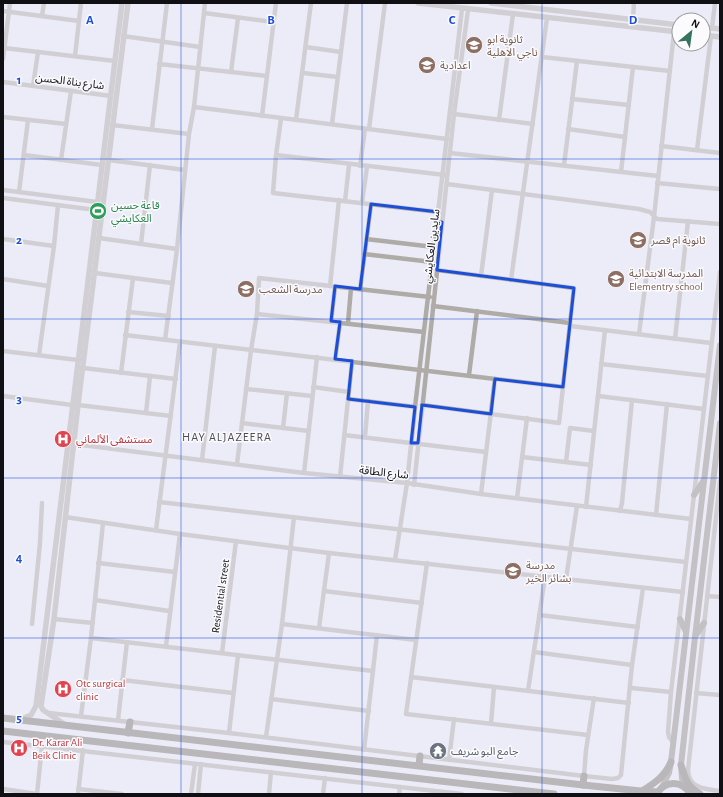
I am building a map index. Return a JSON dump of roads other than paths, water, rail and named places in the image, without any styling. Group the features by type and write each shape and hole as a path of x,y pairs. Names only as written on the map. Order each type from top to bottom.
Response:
{"main road":[{"path":"659,791 669,773 671,762 720,345"},
{"path":"690,794 684,786 681,765 695,636 718,454 720,423"},
{"path":"694,495 704,479"},
{"path":"680,619 686,633"},
{"path":"695,636 704,623"},
{"path":"3,718 641,791 659,791 673,783 684,786"},
{"path":"128,733 130,722"},
{"path":"3,731 554,794"},
{"path":"168,738 173,743 171,748 168,750"},
{"path":"200,741 195,746 196,750 200,754"},
{"path":"419,765 420,756"},
{"path":"641,791 657,782 663,776 671,762"},
{"path":"681,765 686,780 690,786 700,794"},
{"path":"583,785 584,776"},
{"path":"530,791 536,790 556,792 559,790 560,785 555,781"}],"street":[{"path":"3,59 10,3"},
{"path":"42,16 44,3"},
{"path":"75,56 81,3"},
{"path":"115,80 115,61 122,3"},
{"path":"90,289 95,273 109,160 115,80 124,36 128,3"},
{"path":"152,129 167,3"},
{"path":"165,340 206,3"},
{"path":"262,116 276,3"},
{"path":"296,120 311,3"},
{"path":"332,124 347,3"},
{"path":"360,166 367,129 385,3"},
{"path":"418,3 671,31"},
{"path":"491,3 671,24"},
{"path":"633,19 634,3"},
{"path":"715,3 712,28 720,29"},
{"name":"سايدين العكايشي","path":"414,484 437,270 440,222 438,212 450,153 465,9"},
{"name":"سايدين العكايشي","path":"395,560 407,484 434,247 447,184 445,176 447,139 465,9"},
{"path":"554,10 557,15 555,19"},
{"path":"3,11 79,21"},
{"path":"572,12 570,17 572,21"},
{"path":"204,13 274,22"},
{"path":"499,120 512,14"},
{"path":"231,72 238,18"},
{"path":"511,280 547,18"},
{"path":"124,36 200,47"},
{"path":"711,36 720,37"},
{"path":"306,47 341,52"},
{"path":"4,48 115,61"},
{"path":"33,86 38,52"},
{"path":"639,334 673,52"},
{"path":"697,150 709,52"},
{"path":"542,57 670,71"},
{"path":"564,165 576,60"},
{"path":"159,64 267,76"},
{"path":"621,172 633,67"},
{"path":"303,73 338,77"},
{"name":"شارع بناة الحسن","path":"3,82 111,96"},
{"path":"65,725 43,710 41,706 42,679 75,405 83,368 96,210 111,96 114,89"},
{"path":"61,160 71,90"},
{"path":"572,99 629,105"},
{"path":"194,107 447,139"},
{"path":"454,114 533,124"},
{"path":"3,117 66,124"},
{"path":"281,119 276,155 274,193 438,212"},
{"path":"19,192 28,120"},
{"path":"112,125 189,134"},
{"path":"568,129 625,137"},
{"path":"661,146 720,153"},
{"path":"450,153 658,176"},
{"path":"24,155 102,165"},
{"path":"276,155 445,176"},
{"path":"109,160 186,170"},
{"path":"141,244 150,165"},
{"path":"345,201 349,165"},
{"path":"362,203 367,167"},
{"path":"657,183 720,189"},
{"path":"447,184 639,209 650,212 657,219 720,224"},
{"path":"3,190 98,202"},
{"path":"481,276 492,190"},
{"path":"3,198 96,210"},
{"path":"331,322 332,286 339,200"},
{"path":"360,289 371,204"},
{"path":"39,355 58,205"},
{"path":"675,339 688,221"},
{"path":"99,238 177,248"},
{"path":"3,239 54,246"},
{"path":"366,239 434,247"},
{"path":"364,254 432,262"},
{"path":"422,405 558,423 574,288 437,270"},
{"path":"673,742 669,737 668,732 671,692 720,272"},
{"path":"95,273 172,283"},
{"path":"121,374 133,278"},
{"path":"237,464 257,314 259,278 434,298"},
{"path":"3,280 48,286"},
{"path":"348,323 351,288"},
{"path":"19,720 31,715 35,709 54,619 74,444 78,360 89,297"},
{"path":"433,306 711,343"},
{"path":"469,375 477,311"},
{"path":"128,312 169,316"},
{"path":"257,314 424,332"},
{"path":"335,359 340,322"},
{"path":"586,507 605,330"},
{"path":"125,336 335,359 563,387"},
{"path":"156,530 180,342"},
{"path":"202,460 215,346"},
{"path":"3,351 78,360"},
{"path":"304,473 317,358"},
{"path":"340,477 352,361"},
{"path":"601,364 708,376"},
{"path":"83,368 121,374 176,379"},
{"path":"146,413 150,376"},
{"path":"481,494 495,378"},
{"path":"313,387 349,392"},
{"path":"246,388 312,396"},
{"path":"283,428 287,393"},
{"path":"3,396 171,416"},
{"path":"598,396 704,409"},
{"path":"348,399 415,407"},
{"path":"620,511 632,400"},
{"path":"365,437 368,401"},
{"path":"656,515 667,404"},
{"path":"517,498 527,418"},
{"path":"242,423 308,431"},
{"path":"566,462 570,428 594,431"},
{"path":"344,435 486,452"},
{"name":"شارع الطاقة","path":"74,444 304,473 414,484 481,494 691,519"},
{"path":"522,457 591,465"},
{"path":"720,481 688,774 698,787 720,791"},
{"path":"159,502 686,562"},
{"path":"32,624 40,544 42,503"},
{"path":"566,579 578,506"},
{"path":"65,517 180,534 329,553 683,592"},
{"path":"266,737 282,624 294,517"},
{"path":"81,716 93,622 103,523"},
{"path":"166,646 169,611 180,534"},
{"name":"Residential street","path":"222,653 236,541"},
{"path":"319,628 329,553"},
{"path":"98,563 175,572"},
{"path":"427,563 406,714 588,735"},
{"path":"528,691 545,577"},
{"path":"47,713 266,737 584,776 612,779 618,778 621,775 631,688 632,665 642,588"},
{"path":"324,591 422,602"},
{"path":"707,596 720,597"},
{"path":"95,600 169,611"},
{"path":"539,615 638,627"},
{"path":"54,619 93,622"},
{"path":"282,624 416,640"},
{"path":"364,750 377,635"},
{"path":"91,638 373,672"},
{"path":"118,720 127,642"},
{"path":"534,652 632,665"},
{"path":"229,733 238,655"},
{"path":"411,677 629,703"},
{"path":"122,680 234,693"},
{"path":"491,724 494,687"},
{"path":"631,688 671,692"},
{"path":"696,693 720,695"},
{"path":"584,776 588,735 594,698"},
{"path":"271,699 369,712"},
{"path":"450,760 454,719"},
{"path":"3,742 462,794"},
{"path":"3,789 17,793 37,794 42,746"},
{"path":"83,750 78,791 121,794"},
{"path":"235,768 236,758"},
{"path":"191,794 194,764"},
{"path":"198,794 201,764"},
{"path":"269,794 271,772"},
{"path":"323,794 325,778"},
{"path":"399,794 400,787"}],"place":[{"name":"ثانوية ابو ناجي الاهلية","path":"474,45"},
{"name":"اعدادية","path":"427,65"},
{"name":"قاعة حسين العكايشي","path":"98,211"},
{"name":"ثانوية ام قصر","path":"638,240"},
{"name":"المدرسة الابتدائية Elementry school","path":"616,279"},
{"name":"مدرسة الشعب","path":"246,289"},
{"name":"مستشفى الألماني","path":"63,439"},
{"name":"مدرسة بشائر الخير","path":"513,571"},
{"name":"Otc surgical clinic","path":"63,689"},
{"name":"Dr. Karar Ali Beik Clinic","path":"19,748"},
{"name":"جامع البو شريف","path":"438,751"}],"district":[{"name":"HAY ALJAZEERA","path":"227,437"}]}
